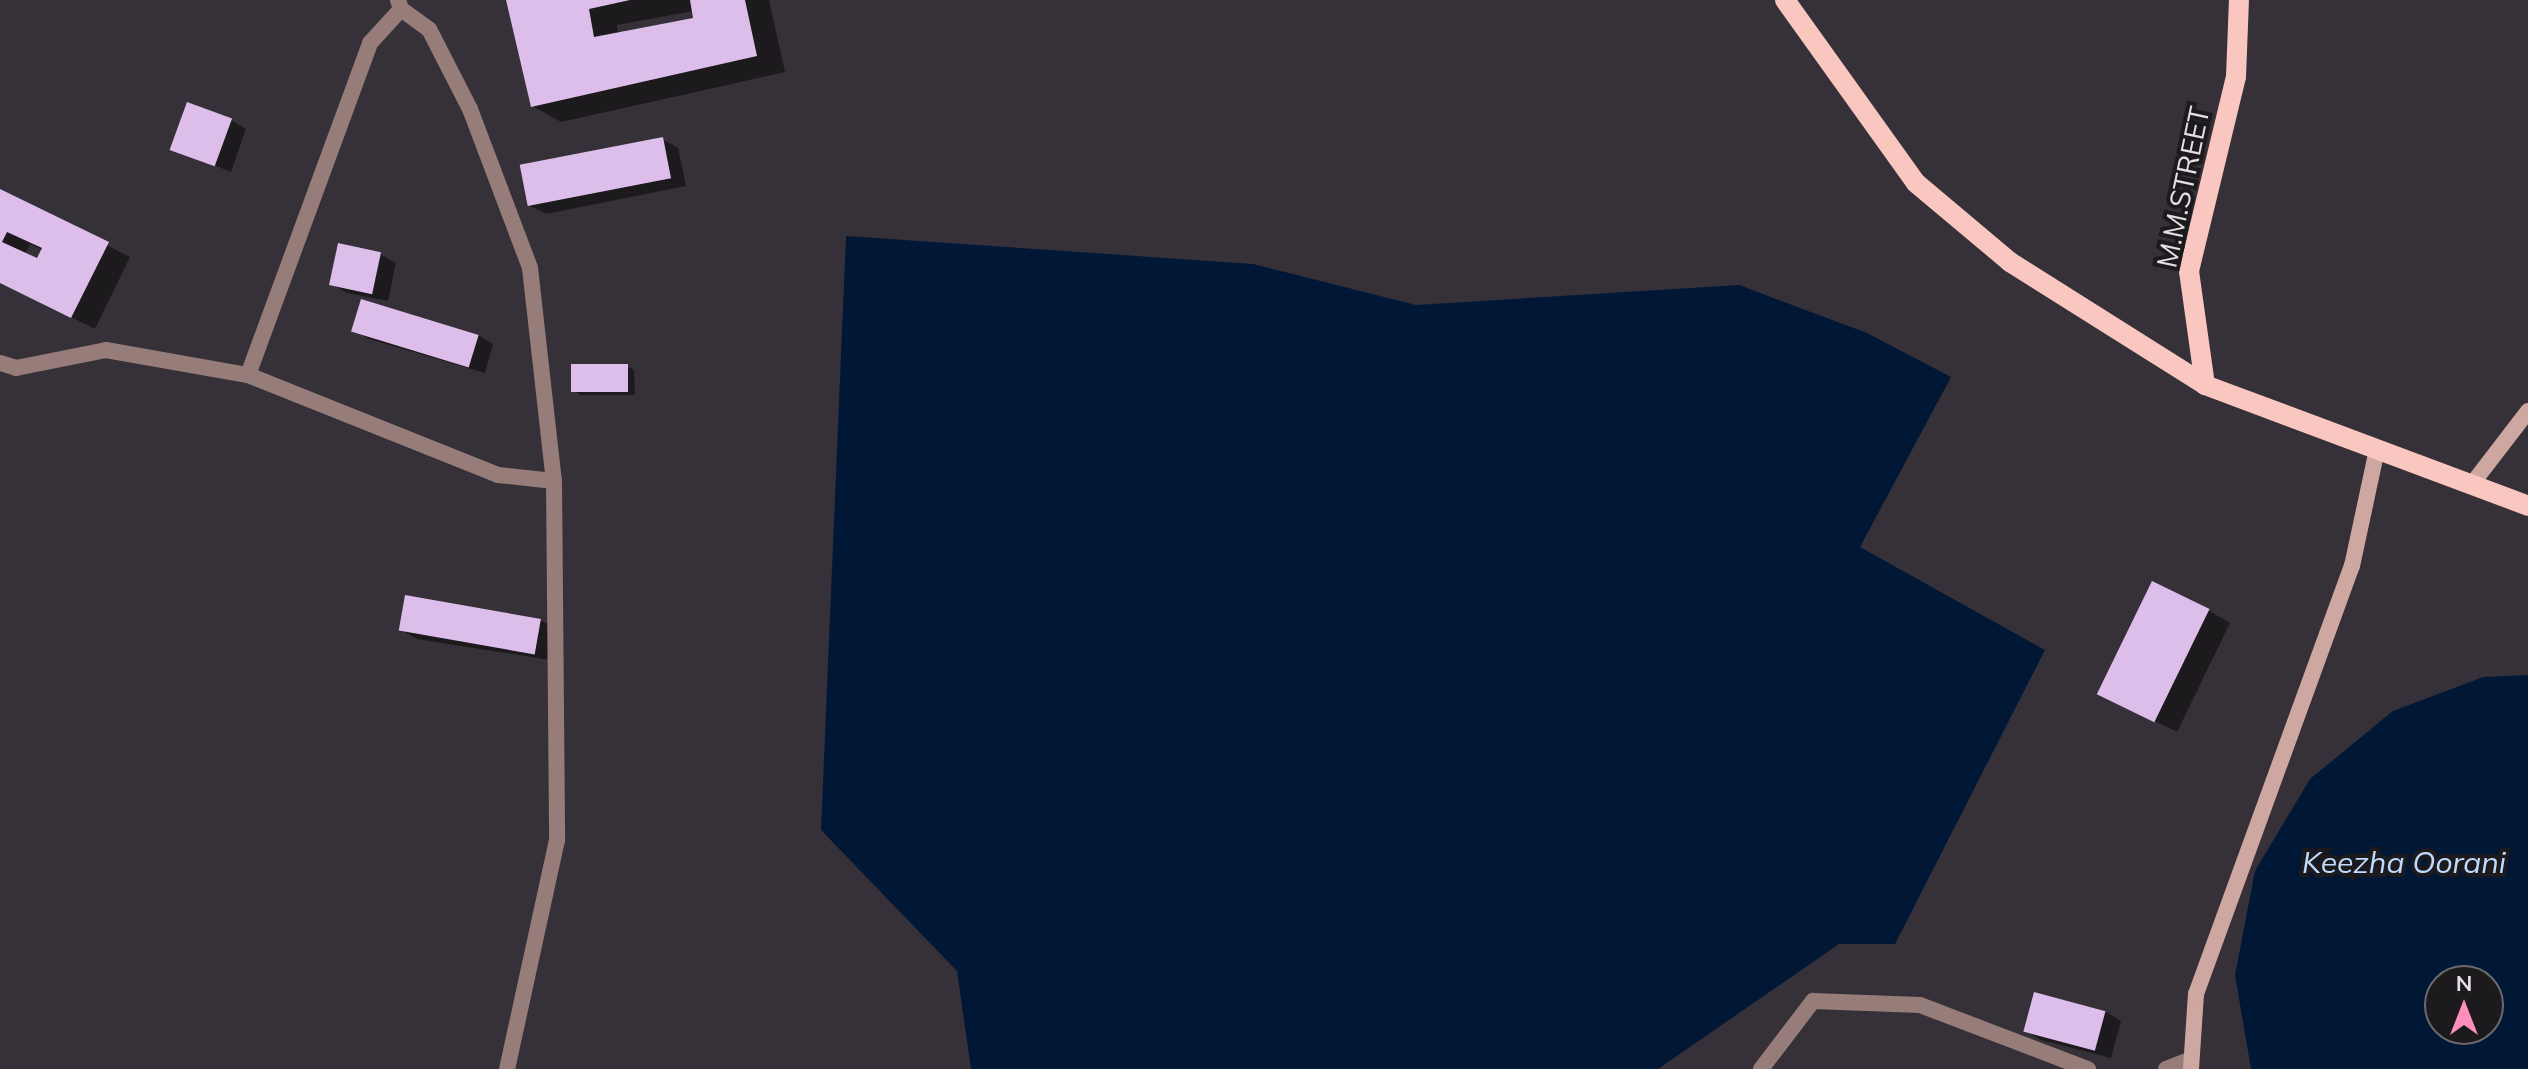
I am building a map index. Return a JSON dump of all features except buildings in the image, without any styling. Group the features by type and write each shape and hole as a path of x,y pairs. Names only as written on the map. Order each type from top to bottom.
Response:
{"main road":[{"path":"1785,0 1916,183 2010,262 2205,385 2528,506"},
{"name":"M.M.STREET","path":"2205,385 2189,271 2236,77 2239,0"}],"street":[{"path":"248,375 370,43 400,4 429,29 470,109 530,268 554,481 557,840 507,1069"},
{"path":"0,363 16,368 106,350 248,375 498,475 554,481"},
{"path":"2472,484 2528,411"},
{"path":"2166,1069 2190,1064 2196,994 2352,566 2377,449"},
{"path":"1761,1069 1813,1001 1920,1005 2088,1069"}],"water":[{"path":"846,236 1253,264 1416,305 1739,285 1867,333 1951,377 1860,547 2045,650 1895,944 1839,944 1658,1069 971,1069 957,971 821,830"},
{"name":"Keezha Oorani","path":"2528,675 2528,1069 2251,1069 2235,975 2255,871 2310,779 2393,711 2483,677"}]}
